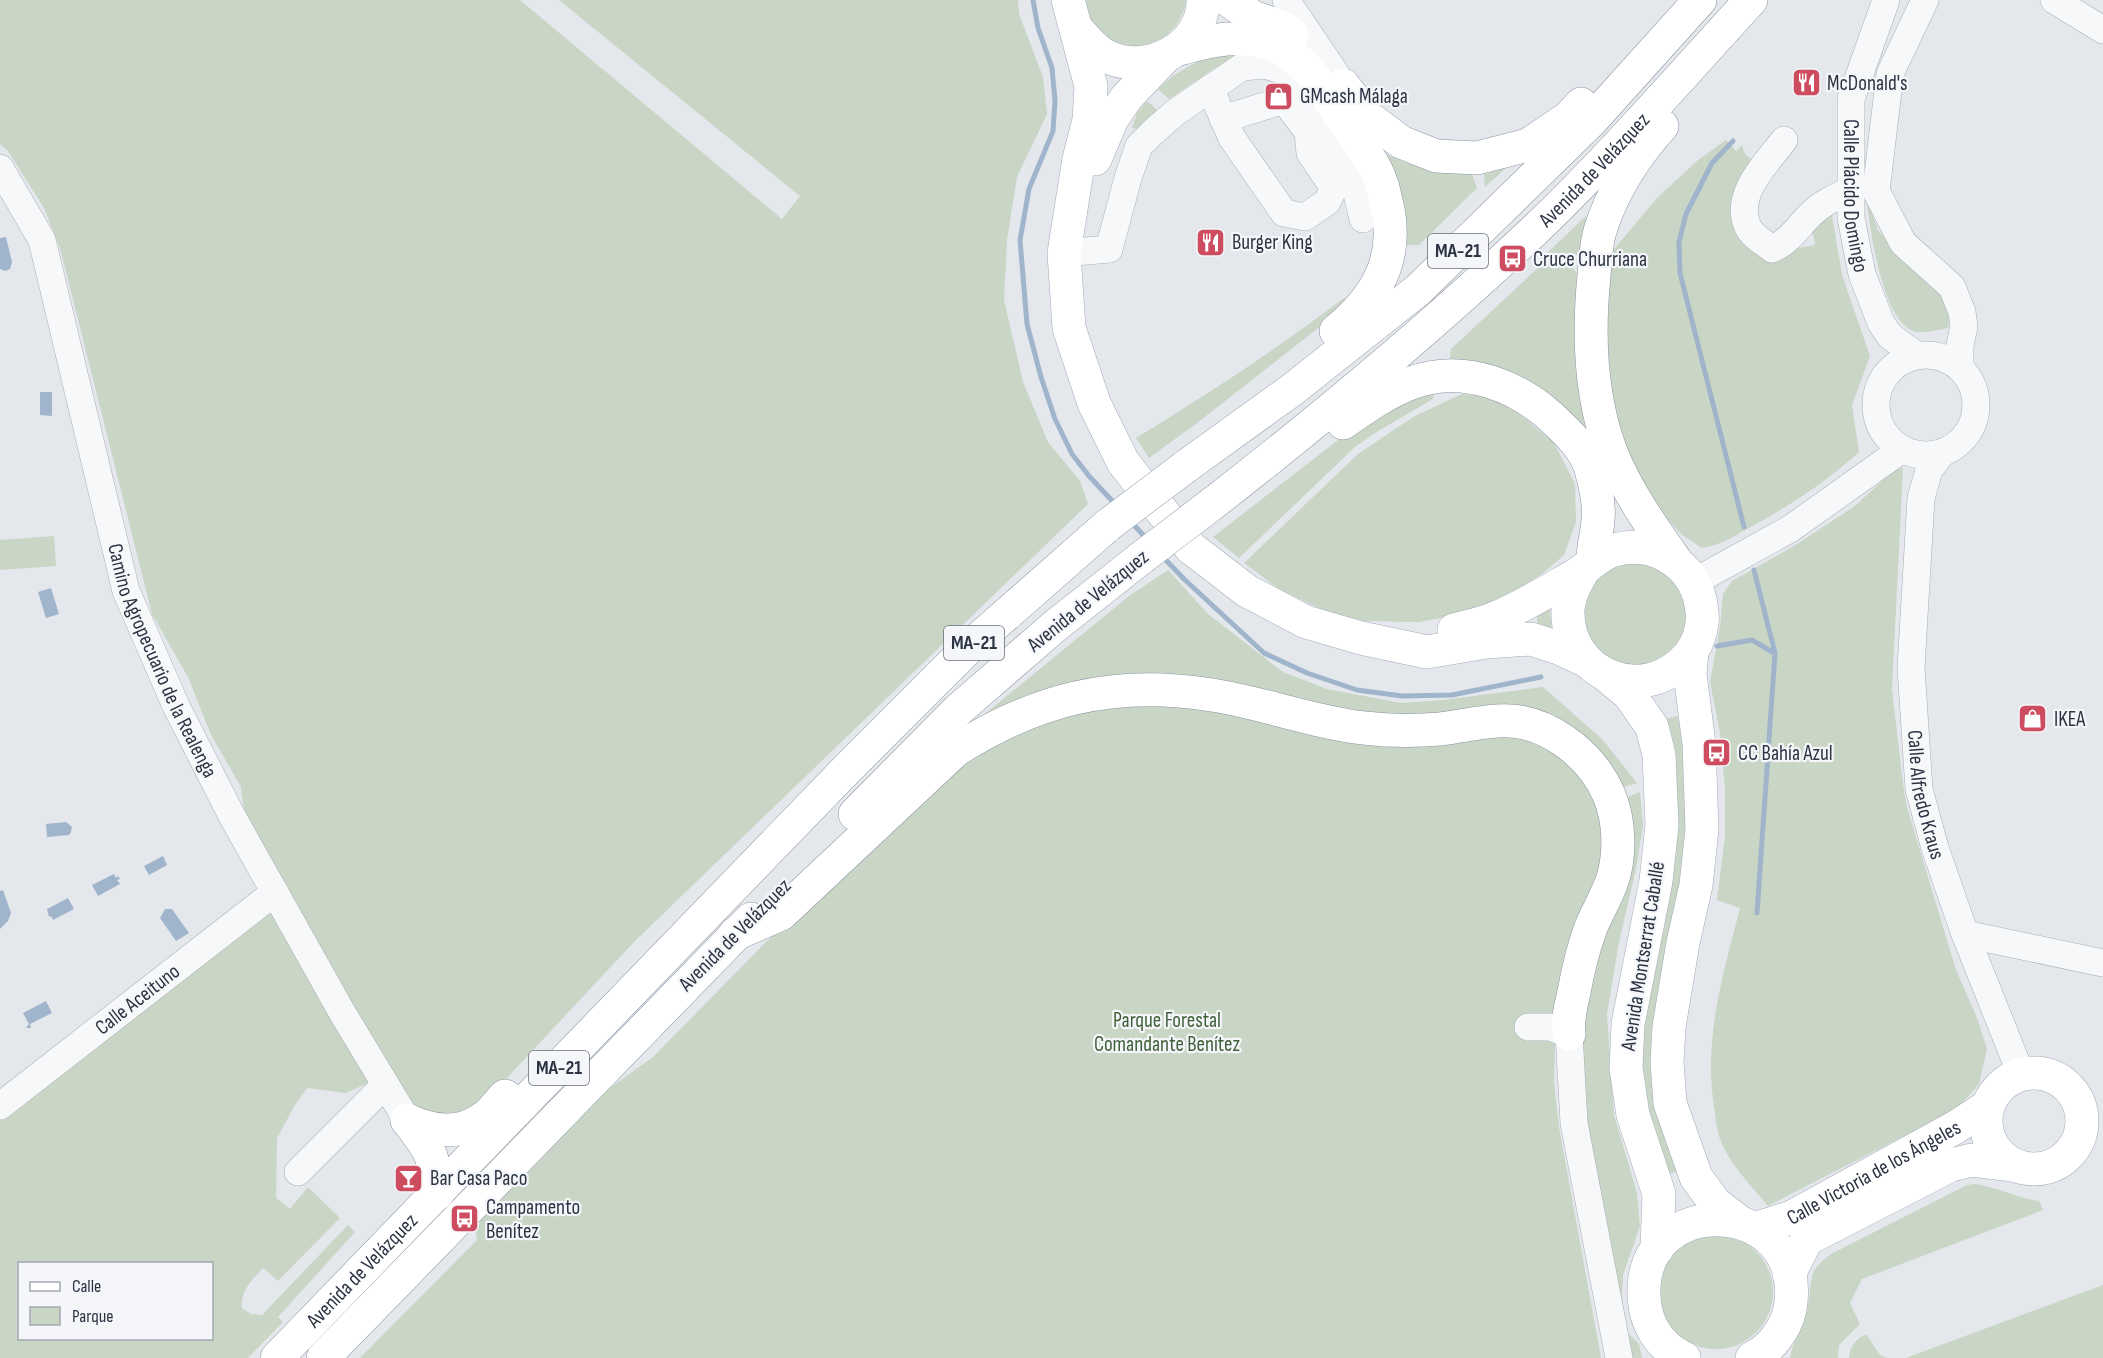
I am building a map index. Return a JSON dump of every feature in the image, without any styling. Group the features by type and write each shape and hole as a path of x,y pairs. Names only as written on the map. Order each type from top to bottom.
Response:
{"main road":[{"path":"1073,209 1112,118 1126,98 1194,33 1203,9 1203,0"},
{"path":"1228,0 1253,17 1286,29 1306,44 1336,74 1369,118 1401,142 1436,156 1477,158 1528,144 1568,118 1675,0"},
{"name":"Avenida de Velázquez","path":"277,1358 838,777 967,650 1108,525 1293,389 1418,290 1591,122 1700,0"},
{"name":"Avenida de Velázquez","path":"323,1358 735,934 958,710 1055,626 1269,460 1423,332 1538,227 1616,147 1751,0"},
{"path":"1073,15 1091,86 1089,120 1079,159 1073,209 1064,253 1069,328 1094,403 1123,462 1191,548 1247,591 1306,622 1360,638 1427,652 1486,642 1531,639 1559,648 1623,681 1638,682 1669,673 1692,651 1699,635 1702,617 1701,599 1635,500 1611,452 1598,404 1590,355 1590,311 1599,233 1613,196 1643,148 1775,0"},
{"path":"1073,15 1098,51 1110,58 1136,64 1224,38 1254,39 1276,45 1295,57 1314,77 1364,172 1384,190 1392,225 1389,254 1382,277 1368,300 1338,329 1266,387 1192,463"},
{"path":"1269,460 1326,436 1374,401 1413,382 1445,375 1474,377 1508,388 1539,407 1569,434 1589,463 1596,489 1599,520 1588,566 1573,588 1568,607 1569,627 1575,645 1597,668"},
{"path":"1360,638 1442,633 1493,619 1529,602 1609,552 1626,548 1644,548 1661,552 1685,572"},
{"name":"Avenida Montserrat Caballé","path":"1692,651 1690,674 1700,744 1702,830 1696,885 1683,943 1669,1027 1667,1062 1670,1103 1696,1177 1715,1203 1772,1242 1789,1274"},
{"name":"Avenida Montserrat Caballé","path":"1597,668 1629,694 1652,727 1659,755 1662,825 1656,881 1628,1024 1626,1068 1633,1115 1659,1194 1657,1249"},
{"path":"735,934 782,914 956,750 988,729 1022,713 1065,699 1111,691 1158,690 1206,694 1333,724 1404,730 1440,729 1498,720 1527,723 1552,734 1576,750 1596,772 1609,796 1615,819 1618,851 1612,882 1592,924 1581,957 1567,1022 1569,1034"},
{"path":"406,1120 439,1131 460,1130 483,1119 626,971 681,942"},
{"path":"2037,1072 2053,1076 2067,1085 2077,1098 2091,1100 2082,1113 2082,1129 2077,1144 2068,1157 2052,1166 2027,1169 2013,1165 2001,1157 1992,1146 1986,1129 1988,1106 1993,1095 2005,1082 2021,1074 2037,1072"},
{"name":"Calle Victoria de los Ángeles","path":"1748,1226 1792,1217 1956,1127 1988,1106"},
{"path":"406,1120 430,1149 437,1172 437,1194"},
{"name":"Calle Victoria de los Ángeles","path":"1789,1274 1807,1239 1951,1165 1972,1160 2013,1165"},
{"path":"1684,1358 1667,1347 1655,1346 1645,1306 1644,1286 1648,1267 1657,1249 1670,1236 1686,1226 1704,1220 1722,1219 1748,1226"},
{"path":"1765,1353 1782,1329 1789,1313 1792,1296 1789,1274"}],"street":[{"path":"1286,0 1336,74"},
{"name":"Calle Plácido Domingo","path":"1886,0 1851,99 1851,218 1862,274 1881,323 1890,336 1924,355"},
{"path":"1924,0 1890,74 1876,191 1903,243 1952,287 1962,312 1964,327 1960,345 1960,367"},
{"path":"2054,0 2103,30"},
{"path":"1064,253 1113,254 1128,178 1139,146 1168,119 1242,67 1265,64 1284,71 1328,132 1364,172 1363,219"},
{"path":"1210,88 1223,119 1232,138 1284,213 1305,217 1327,202 1334,188 1310,153 1308,132 1284,100 1223,119"},
{"path":"1784,140 1746,192 1744,213 1748,229 1761,241 1772,249 1783,245 1811,214 1830,199 1851,191"},
{"name":"Camino Agropecuario de la Realenga","path":"0,168 42,240 126,591 176,706 232,816 343,1014 406,1120"},
{"path":"1924,355 1947,358 1960,367 1970,380 1976,395 1976,411 1972,426 1964,438 1954,447 1943,452 1925,454 1908,451 1891,443 1877,416 1876,399 1881,382 1889,371 1901,361 1924,355 1941,346 1955,328 1962,312"},
{"name":"Calle Plácido Domingo","path":"1881,323 1884,356 1881,382"},
{"path":"1864,475 1883,430"},
{"path":"1685,572 1790,529 1864,475 1908,451"},
{"name":"Calle Alfredo Kraus","path":"1908,451 1921,498"},
{"name":"Calle Alfredo Kraus","path":"1943,452 1929,470 1921,498 1911,668 1919,789 1935,848 1965,934 2021,1074"},
{"name":"Calle Aceituno","path":"0,1106 274,892"},
{"path":"1965,934 2103,963"},
{"path":"1528,1027 1556,1029 1569,1034 1574,1123 1619,1358"},
{"path":"298,1172 386,1085"}],"green space":[{"path":"0,0 520,0 782,219 800,196 559,0 1018,0 1019,14 1043,77 1047,114 1017,177 1007,240 1004,300 1023,382 1048,442 1080,481 1088,504 634,942 476,1111 441,1124 408,1102 245,819 241,787 211,735 188,677 152,614 60,248 44,208 8,151 0,144"},
{"path":"1083,0 1187,0 1179,20 1167,35 1152,43 1135,46 1119,43 1104,34 1091,20"},
{"path":"1258,51 1213,69 1169,99 1158,89 1173,76 1208,55"},
{"path":"1147,101 1158,111 1144,126 1132,128 1137,113"},
{"path":"1726,140 1736,151 1742,145 1747,156 1758,161 1745,183 1759,255 1815,245 1813,234 1805,236 1831,209 1842,275 1870,356 1852,405 1859,452 1810,491 1784,508 1730,539 1702,548 1682,535 1656,507 1636,474 1618,421 1606,361 1609,255 1657,198 1698,160"},
{"path":"1380,150 1412,165 1472,174 1477,188 1419,245 1407,245 1400,208"},
{"path":"1506,168 1485,187 1484,174"},
{"path":"1866,196 1878,230 1894,249 1949,301 1948,328 1929,332 1911,330 1901,321 1892,307 1874,248"},
{"path":"1586,216 1581,256 1566,253 1545,255"},
{"path":"1555,261 1569,264 1577,273 1574,340 1591,437 1547,394 1525,378 1486,365 1456,363 1450,358 1451,349 1541,265"},
{"path":"1344,298 1350,303 1149,458 1136,438 1242,371"},
{"path":"1434,386 1433,399 1355,447 1239,558 1213,537 1364,420"},
{"path":"1462,394 1484,396 1513,409 1554,443 1575,484 1576,522 1564,555 1542,574 1503,599 1459,615 1418,622 1364,621 1323,610 1279,589 1244,563 1358,454 1413,417"},
{"path":"1903,468 1892,689 1906,804 1956,970 1977,1018 1987,1049 1979,1084 1958,1108 1768,1206 1741,1174 1724,1148 1717,1129 1712,1086 1711,1060 1716,1009 1740,908 1717,900 1725,836 1725,789 1720,733 1710,682 1720,627 1723,594 1732,581 1794,546 1855,506 1895,469"},
{"path":"54,536 56,566 0,570 0,540"},
{"path":"1641,560 1672,575 1687,607 1685,630 1680,641 1663,658 1640,666 1616,663 1596,649 1583,628 1585,593 1607,567"},
{"path":"1168,570 1208,614 1283,672 1327,689 1401,703 1543,687 1602,739 1637,783 1615,790 1567,734 1392,722 1185,683 964,731 1129,596"},
{"path":"1552,598 1550,613 1552,633 1537,629 1537,616"},
{"name":"Parque Forestal Comandante Benítez","path":"1134,698 1495,727 1578,761 1610,829 1555,1036 1554,1083 1559,1127 1601,1358 360,1358 477,1240 476,1232 483,1215 593,1100 653,1057 821,886 928,783 1020,723"},
{"path":"1677,716 1682,734 1689,786 1678,1171 1666,1175 1652,1138 1639,1054 1665,719"},
{"path":"1640,792 1643,826 1607,1014 1614,1115 1637,1193 1640,1226 1623,1275 1622,1298 1628,1333 1639,1344 1642,1358 1630,1358 1581,1104 1579,1028 1618,801"},
{"path":"270,912 279,916 368,1083 346,1093 307,1088 295,1105 277,1138 276,1198 290,1209 308,1187 340,1218 278,1281 263,1268 245,1291 242,1308 251,1314 262,1315 348,1225 355,1232 278,1317 283,1322 248,1358 0,1358 0,1116"},
{"path":"1975,1184 2039,1201 2043,1210 1862,1279 1850,1303 1860,1324 1839,1345 1838,1358 1790,1358 1808,1303 1812,1276 1822,1262 1831,1254 1967,1185"},
{"path":"1716,1235 1738,1239 1756,1252 1769,1270 1773,1292 1769,1314 1756,1332 1738,1345 1716,1349 1694,1345 1676,1332 1663,1314 1659,1292 1663,1270 1676,1252 1694,1239"},
{"path":"2103,1285 2103,1358 1906,1358"},
{"path":"1866,1334 1880,1355 1887,1358 1849,1358 1854,1344"}],"water":[{"path":"6,237 12,262 10,269 5,271 0,269 0,238"},
{"path":"40,392 52,392 52,416 40,415"},
{"path":"51,588 59,614 46,618 38,592"},
{"path":"66,822 72,827 69,835 47,837 46,824"},
{"path":"163,856 167,865 149,875 144,866"},
{"path":"114,874 120,879 117,880 120,884 98,896 92,885"},
{"path":"3,890 11,913 8,921 0,929 0,891"},
{"path":"68,898 74,909 53,920 51,916 49,917 47,909"},
{"path":"165,909 172,909 189,933 176,941 160,918"},
{"path":"46,1001 52,1013 30,1024 31,1028 26,1028 29,1024 23,1013"}],"waterway":[{"path":"1033,0 1038,28 1052,68 1055,101 1053,131 1029,189 1020,240 1027,324 1055,419 1072,454 1116,505"},
{"path":"1733,141 1712,163 1686,214 1679,242 1680,273 1744,527"},
{"path":"1130,521 1148,540"},
{"path":"1162,556 1264,653 1307,673 1357,690 1402,696 1452,695 1541,677"},
{"path":"1754,570 1775,653 1757,913"},
{"path":"1717,646 1752,640 1774,653"}],"place":[{"name":"McDonald's","path":"1806,83"},
{"name":"GMcash Málaga","path":"1279,96"},
{"name":"Burger King","path":"1211,242"},
{"name":"Cruce Churriana","path":"1512,259"},
{"name":"IKEA","path":"2033,719"},
{"name":"CC Bahía Azul","path":"1717,753"},
{"name":"Bar Casa Paco","path":"409,1178"},
{"name":"Campamento Benítez","path":"465,1219"}]}
